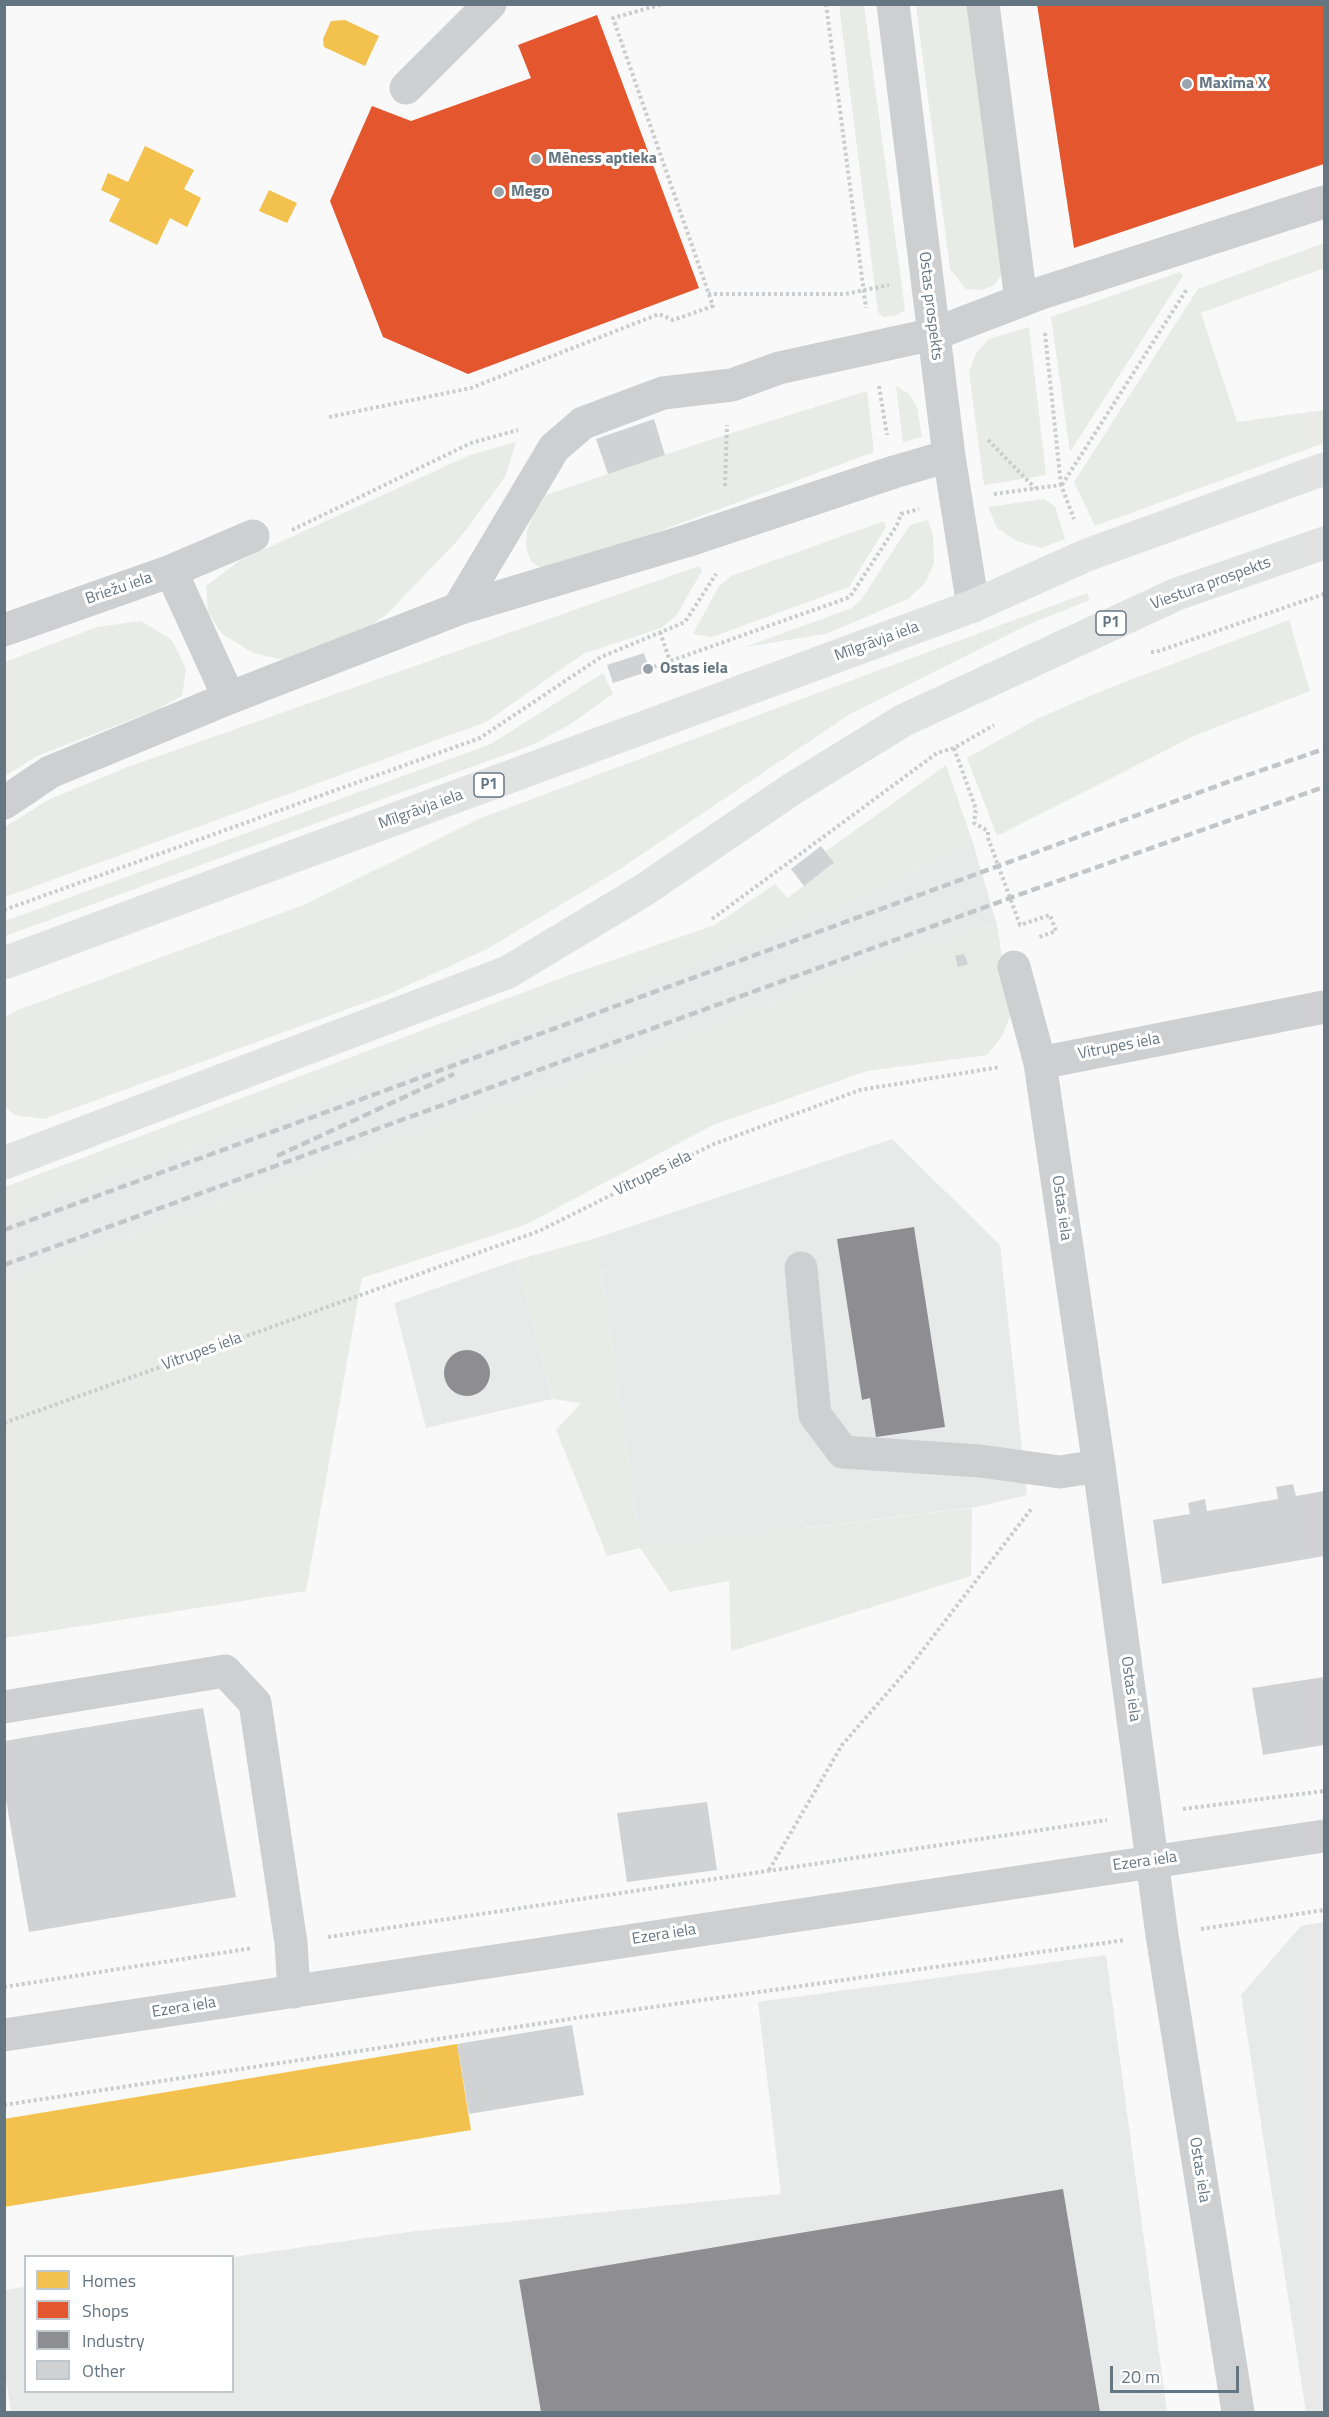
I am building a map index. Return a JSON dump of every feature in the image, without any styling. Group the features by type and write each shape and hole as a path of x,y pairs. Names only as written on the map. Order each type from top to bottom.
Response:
{"main road":[{"name":"P1","path":"973,606 1087,555 1324,469"},
{"name":"Viestura prospekts","path":"36,1151 507,972 644,890 792,789 904,720 1177,594 1324,543"},
{"name":"Mīlgrāvja iela","path":"4,963 973,606"},
{"path":"4,1141 36,1151"},
{"name":"P1","path":"4,1163 36,1151"}],"street":[{"path":"406,88 490,4"},
{"name":"Ostas prospekts","path":"893,4 942,405 973,606"},
{"path":"983,4 1031,296"},
{"path":"458,609 554,448 583,423 663,393 732,385 779,368 934,334 1031,296 1324,202"},
{"path":"4,803 50,772 230,698 458,609 722,529 949,456"},
{"path":"171,571 253,536"},
{"name":"Briežu iela","path":"4,630 171,571 230,698"},
{"name":"Ostas iela","path":"1014,967 1040,1063 1099,1466 1162,1935 1238,2412"},
{"name":"Vitrupes iela","path":"1040,1063 1324,1007"},
{"path":"801,1268 815,1415 843,1452 980,1461 1060,1472 1099,1466"},
{"path":"4,1707 225,1671 255,1703 291,1943 294,1992"},
{"name":"Ezera iela","path":"4,2036 1151,1860 1324,1836"}],"path":[{"path":"329,417 471,388 659,314 673,320 712,306 613,18 663,4"},
{"path":"826,4 868,318"},
{"path":"1031,296 1061,485 1195,276 1197,244"},
{"path":"708,294 845,294 864,289"},
{"path":"4,910 480,738 601,657 685,622 720,568 726,434 732,385"},
{"path":"879,386 888,437"},
{"path":"942,405 977,429 1035,488"},
{"path":"253,536 287,532 471,443 520,429 554,448"},
{"path":"648,669 850,597 897,525 901,514 921,509"},
{"path":"1147,651 1156,652 1324,594"},
{"path":"660,633 670,661"},
{"path":"712,919 937,753 954,748 1004,719"},
{"path":"954,748 976,809 975,824 988,831 988,838 1020,925 1050,915 1056,931 1036,938"},
{"name":"Vitrupes iela","path":"4,1423 539,1231 714,1144 860,1090 973,1070 1040,1063"},
{"path":"769,1870 842,1745 909,1668 1060,1472"},
{"path":"4,1987 769,1870 1147,1814 1324,1791"},
{"path":"4,2105 576,2018 1324,1910"}],"shaded area":[{"path":"839,5 864,5 905,310 895,316 883,317 878,312"},
{"path":"916,5 968,5 1002,275 993,286 981,290 966,289 950,269"},
{"path":"1324,243 1324,268 1201,313 1237,422 1324,410 1324,443 1095,526 1074,482 1198,289"},
{"path":"1180,272 1183,276 1070,452 1051,317"},
{"path":"1029,327 1046,475 984,485 969,372 976,353 989,339"},
{"path":"896,386 909,394 917,407 922,437 903,442"},
{"path":"867,391 874,452 554,570 542,570 531,561 526,548 527,531 535,511 546,495 709,440"},
{"path":"516,442 505,477 459,539 387,614 345,643 293,662 253,653 222,634 208,612 206,586 239,561 470,455"},
{"path":"1044,499 1055,506 1065,539 1041,548 1017,541 997,528 988,507"},
{"path":"928,520 933,535 934,563 925,583 908,599 826,634 745,647 852,608 861,600 910,525"},
{"path":"884,521 886,527 849,587 712,637 693,634 719,586 731,576"},
{"path":"699,566 702,571 676,616 661,628 583,654 486,722 5,897 5,827 48,800 125,768"},
{"path":"1087,593 1090,600 1029,624 850,714 620,869 487,949 389,994 44,1119 14,1115 5,1107 5,1017 15,1011 306,904 481,818"},
{"path":"1289,620 1310,691 1196,735 997,836 967,758 1039,718 1104,690"},
{"path":"141,621 172,640 186,669 182,696 156,710 37,756 5,776 5,662 97,627"},
{"path":"603,673 613,694 569,725 532,745 5,936 5,921 491,744"},
{"path":"946,765 973,843 844,903 679,970 5,1216 5,1187 575,973 715,925 775,884 787,898 834,864 825,852"},
{"path":"973,843 997,925 846,974 594,1073 286,1179 5,1281 5,1216 679,970 844,903"},
{"path":"997,925 1011,1014 1002,1036 987,1055 867,1071 713,1125 525,1225 362,1278 306,1591 5,1638 5,1281 286,1179 594,1073 846,974"},
{"path":"892,1139 1000,1245 1027,1495 977,1507 640,1548 596,1238"},
{"path":"596,1238 640,1548 607,1556 556,1430 581,1403 552,1399 517,1260"},
{"path":"517,1260 552,1399 426,1428 394,1303"},
{"path":"972,1508 971,1576 731,1651 729,1581 670,1592 640,1548"},
{"path":"1324,1922 1324,2412 1306,2412 1241,1995 1301,1926"},
{"path":"1106,1955 1167,2412 11,2412 4,2367 4,2290 24,2287 24,2393 234,2393 234,2257 416,2231 781,2194 758,2002"}],"building: Homes":[{"path":"345,20 379,36 365,66 324,47 323,39 331,21"},
{"path":"145,146 194,170 184,189 201,198 187,227 170,218 157,245 109,221 120,199 101,190 108,173 128,182"},
{"path":"269,190 297,203 287,223 259,211"},
{"path":"457,2044 471,2130 4,2207 4,2119"}],"building: Shops":[{"name":"Maxima X","path":"1037,4 1324,4 1324,164 1074,248"},
{"name":"Mego","path":"597,15 699,288 468,374 383,337 330,201 372,106 411,121 531,78 518,45"}],"building: Industry":[{"path":"914,1227 945,1427 876,1437 870,1398 862,1400 837,1239"},
{"path":"467,1350 483,1357 490,1373 483,1389 467,1396 451,1389 444,1373 451,1357"},
{"path":"1063,2189 1100,2412 541,2412 519,2280"}],"building: Other":[{"path":"654,419 665,455 608,474 596,439"},
{"path":"644,653 650,671 613,683 607,665"},
{"path":"821,846 834,863 804,886 791,869"},
{"path":"964,954 968,964 958,967 955,956"},
{"path":"1293,1484 1296,1496 1324,1491 1324,1556 1162,1584 1153,1520 1190,1514 1188,1503 1205,1499 1207,1511 1278,1499 1276,1487"},
{"path":"1324,1677 1324,1745 1263,1755 1252,1688"},
{"path":"203,1708 236,1897 29,1932 4,1789 4,1741"},
{"path":"707,1802 717,1870 627,1882 617,1813"},
{"path":"572,2025 584,2095 469,2114 457,2044"}],"railway":[{"path":"4,1230 1236,779 1324,749"},
{"path":"4,1265 1010,898 1324,787"},
{"path":"277,1156 454,1074"}],"place":[{"name":"Maxima X","path":"1187,84"},
{"name":"Mēness aptieka","path":"536,159"},
{"name":"Mego","path":"499,192"},
{"name":"Ostas iela","path":"648,669"}]}
